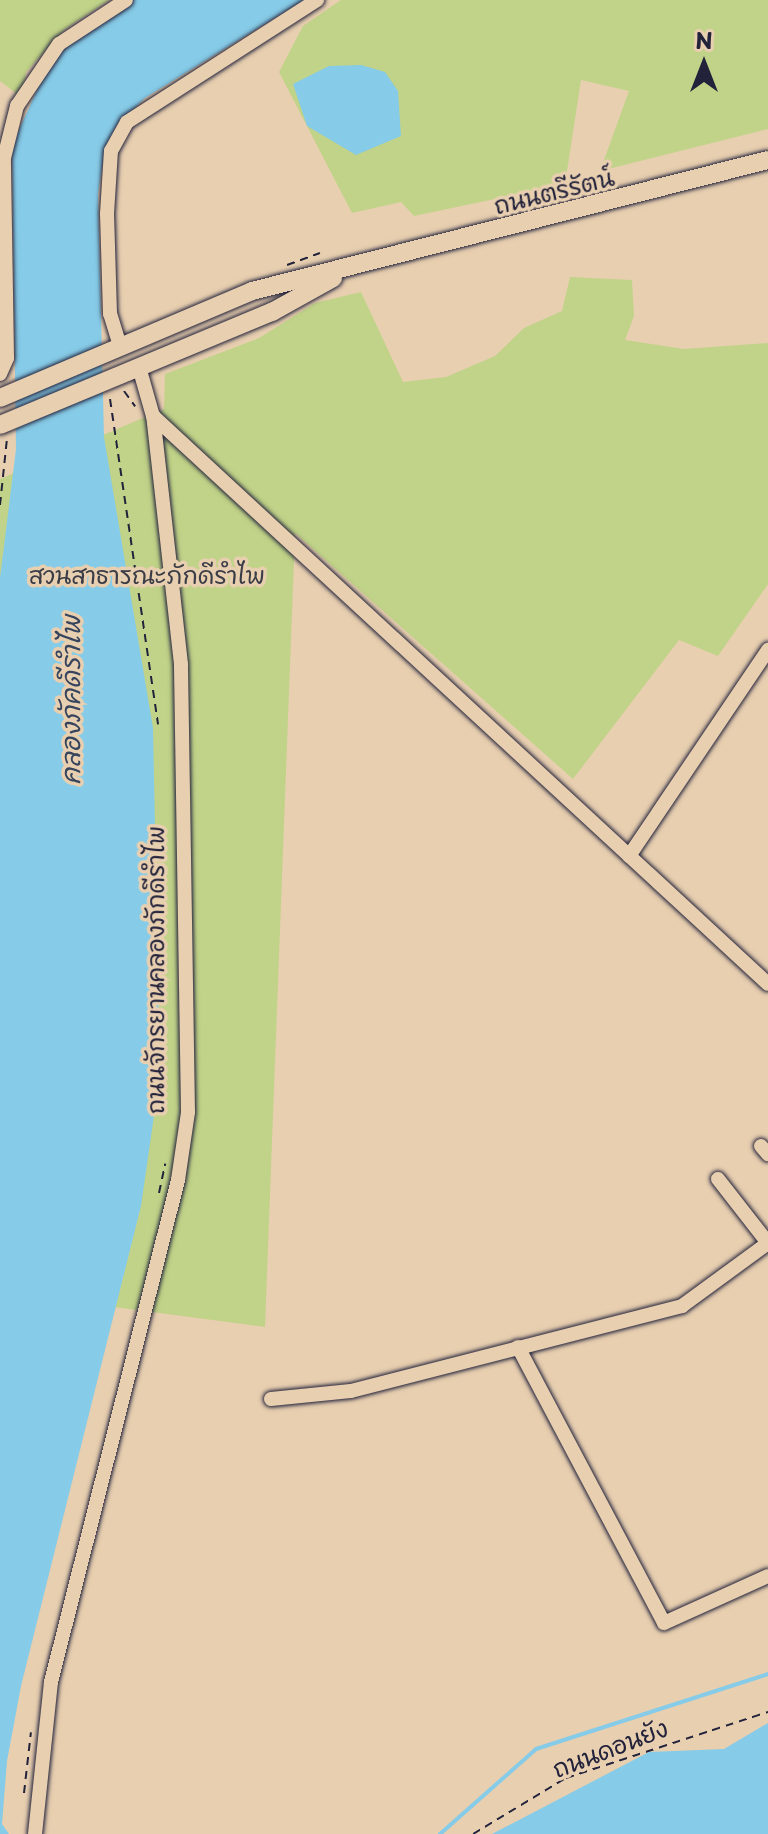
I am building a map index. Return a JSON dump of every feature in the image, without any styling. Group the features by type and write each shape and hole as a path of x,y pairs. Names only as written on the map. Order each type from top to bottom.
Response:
{"main road":[{"name":"ถนนตรีรัตน์","path":"0,398 252,291 768,160"},
{"name":"ถนนตรีรัตน์","path":"4,431 116,384 139,367 272,312 352,267"}],"street":[{"path":"0,374 7,358 4,158 17,106 59,44 126,0"},
{"path":"120,346 110,314 107,214 111,151 127,122 317,0"},
{"path":"35,1834 51,1682 178,1180 188,1112 181,664 139,367"},
{"path":"147,416 768,984"},
{"path":"629,856 768,650"},
{"path":"271,1399 336,1394 695,1302 768,1243 718,1179"},
{"path":"518,1347 664,1623 768,1576"}],"path":[{"path":"116,384 147,416"},
{"path":"116,384 158,724"},
{"path":"0,505 4,431"},
{"path":"158,1200 167,1156"},
{"name":"ถนนดอนยัง","path":"473,1834 566,1778 768,1712"},
{"path":"24,1797 32,1723"}],"green space":[{"path":"0,0 109,0 64,30 26,72 22,98 0,81"},
{"path":"341,0 768,0 768,129 600,171 629,91 581,80 565,184 414,216 401,202 352,213 279,72 303,26"},
{"name":"สวนสาธารณะภักดีรำไพ","path":"570,277 632,280 634,316 625,340 684,349 768,343 768,584 718,656 679,640 573,779 295,533 265,1327 0,1292 0,479 164,409 165,374 259,338 315,303 361,292 403,382 446,377 495,356 524,328 562,311"}],"water":[{"name":"คลองภัคดีรำไพ","path":"133,0 304,0 145,98 116,127 104,155 98,194 104,437 153,728 160,1074 141,1206 21,1686 7,1761 2,1824 9,1834 0,1834 0,578 16,449 12,145 52,57"},
{"path":"361,65 385,72 398,91 401,136 356,155 307,126 293,84 329,66"},
{"path":"768,1723 768,1834 492,1834 649,1752 724,1749"}],"waterway":[{"path":"440,1834 536,1749 768,1674"}]}
